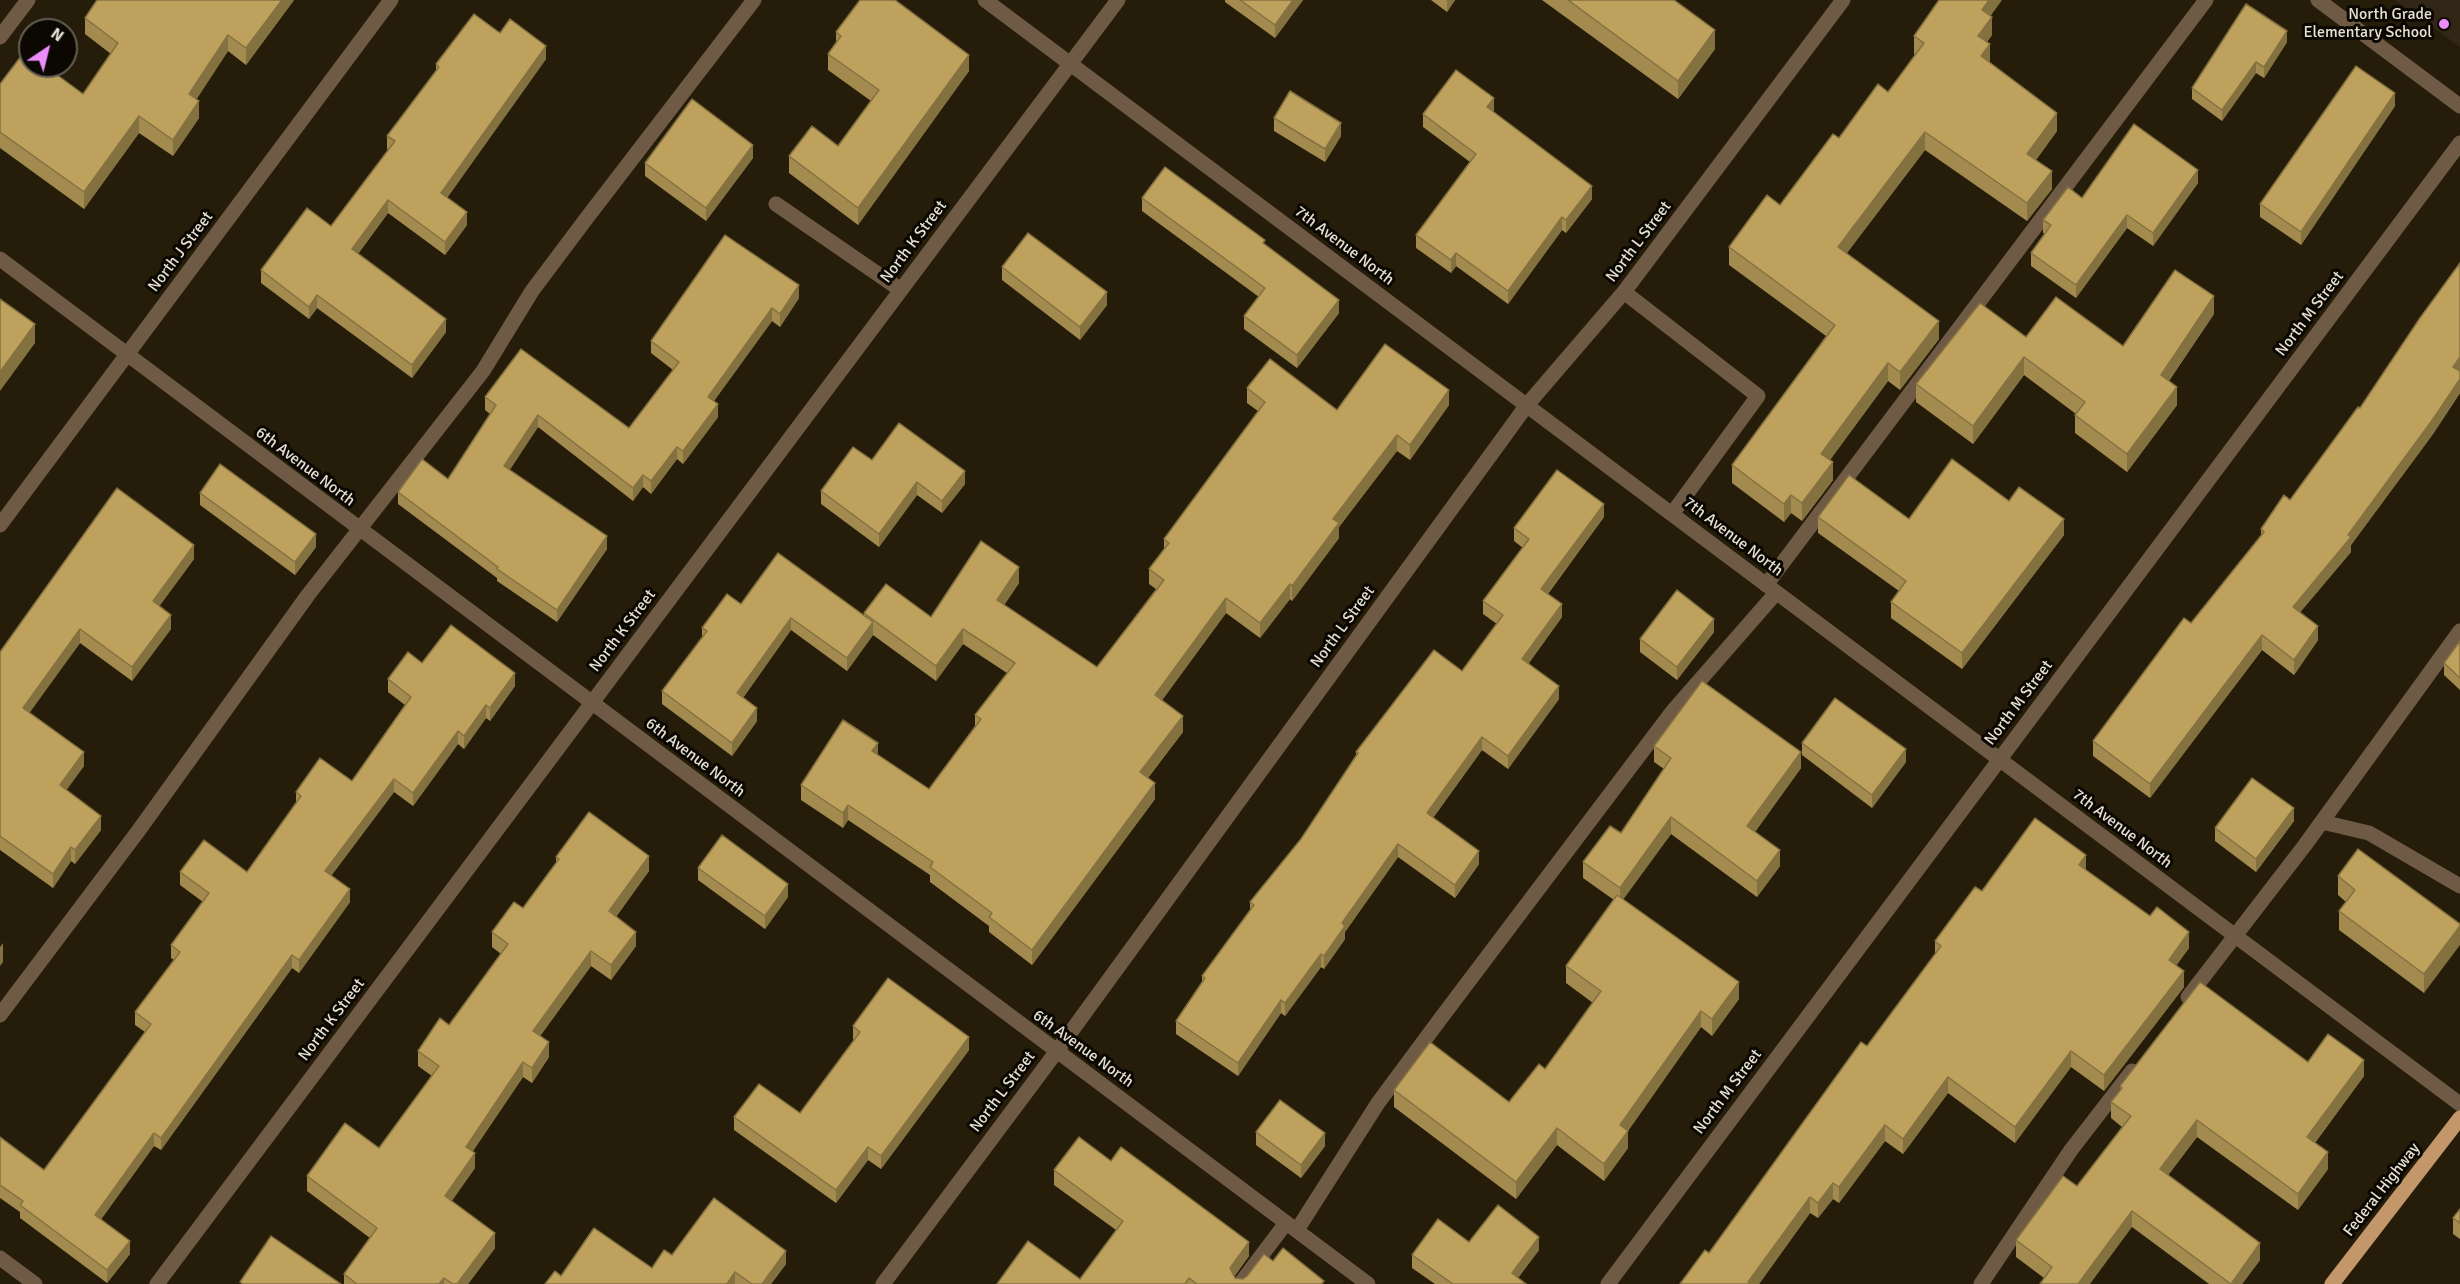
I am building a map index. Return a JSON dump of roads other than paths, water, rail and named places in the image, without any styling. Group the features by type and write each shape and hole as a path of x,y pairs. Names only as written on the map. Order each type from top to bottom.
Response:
{"main road":[{"name":"Federal Highway","path":"2332,1284 2460,1118"}],"street":[{"path":"0,37 28,0"},
{"name":"North J Street","path":"0,525 391,0"},
{"path":"0,1015 139,830 308,595 483,371 532,291 754,0"},
{"name":"7th Avenue North","path":"985,0 2460,1104"},
{"name":"North K Street","path":"157,1284 1118,0"},
{"name":"North L Street","path":"883,1284 1057,1051 1527,405 1624,292 1843,0"},
{"path":"1240,1284 1291,1226 1440,1018 1671,711 1771,589 2206,0"},
{"path":"2318,0 2460,106"},
{"name":"North M Street","path":"1608,1284 2460,143"},
{"path":"776,204 901,290"},
{"name":"6th Avenue North","path":"0,259 1368,1284"},
{"path":"1624,292 1758,396 1672,514"},
{"path":"2179,1010 2322,822 2460,631"},
{"path":"2322,822 2369,833 2460,886"},
{"path":"1981,1284 2071,1150 2143,1057"},
{"path":"0,1258 35,1284"}],"place":[{"name":"North Grade Elementary School","path":"2444,24"}]}
